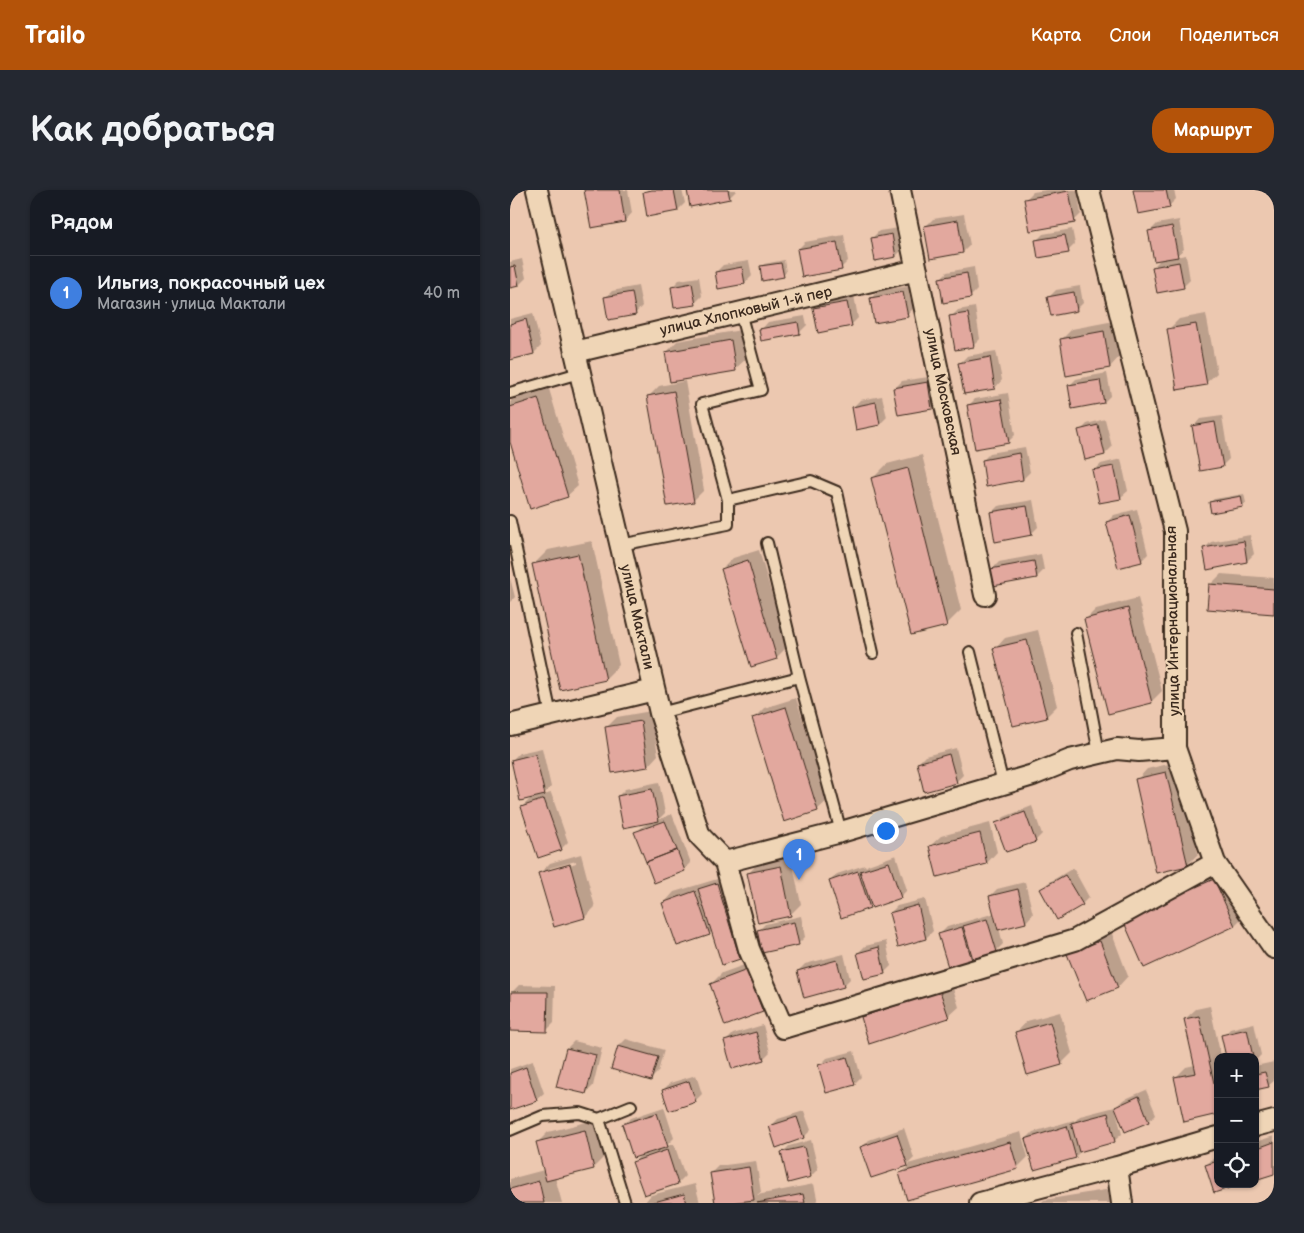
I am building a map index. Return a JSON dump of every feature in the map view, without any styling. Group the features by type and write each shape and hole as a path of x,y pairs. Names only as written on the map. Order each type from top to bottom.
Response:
{"street":[{"name":"улица Мактали","path":"537,190 660,713 700,836 725,862 749,949 782,1028 1075,940 1215,863"},
{"name":"улица Московская","path":"900,190 985,595"},
{"name":"улица Интернациональная","path":"1089,190 1175,531 1175,748 1215,863 1274,948"},
{"name":"улица Хлопковый 1-й пер","path":"575,352 917,270"},
{"path":"510,725 654,690"},
{"path":"725,862 841,832 1033,775 1070,760 1117,749 1139,751 1175,748"},
{"path":"1259,1125 1274,1121"},
{"path":"980,1203 1214,1139"},
{"path":"1117,1167 1122,1203"}],"lane":[{"path":"620,545 728,524 728,500 702,404 761,390 740,312"},
{"path":"510,393 580,373"},
{"path":"728,500 811,481 837,492 873,653"},
{"path":"510,521 551,715"},
{"path":"767,543 799,677 841,832"},
{"path":"1076,633 1098,754"},
{"path":"970,652 1003,784"},
{"path":"660,713 799,677"},
{"path":"510,1130 543,1116 580,1113 599,1119 631,1106"},
{"path":"599,1119 625,1203"}],"building":[{"path":"584,190 620,190 625,222 591,228"},
{"path":"674,190 678,211 647,217 643,192"},
{"path":"687,190 728,190 730,199 690,207"},
{"path":"1133,190 1166,190 1170,208 1138,214"},
{"path":"1069,191 1075,223 1030,231 1024,199"},
{"path":"958,220 963,253 930,259 924,226"},
{"path":"1172,226 1178,257 1154,261 1148,231"},
{"path":"892,234 896,257 875,261 871,238"},
{"path":"1065,235 1069,253 1038,258 1035,240"},
{"path":"837,242 842,270 802,277 797,249"},
{"path":"1179,262 1184,288 1157,293 1152,267"},
{"path":"781,263 784,277 762,281 760,266"},
{"path":"515,266 519,286 510,288 510,267"},
{"path":"742,267 745,284 718,289 715,272"},
{"path":"967,273 971,298 943,303 939,278"},
{"path":"692,283 696,305 674,308 671,287"},
{"path":"632,292 636,315 608,320 604,297"},
{"path":"903,292 908,317 874,323 870,298"},
{"path":"1074,292 1077,311 1051,316 1047,297"},
{"path":"847,302 852,326 818,333 813,308"},
{"path":"968,313 974,347 955,350 949,316"},
{"path":"526,319 534,354 510,360 510,324"},
{"path":"798,322 800,334 761,341 759,329"},
{"path":"1196,324 1207,385 1177,390 1167,329"},
{"path":"1104,331 1110,368 1066,376 1060,339"},
{"path":"731,340 736,371 670,382 665,352"},
{"path":"990,357 995,389 964,394 958,363"},
{"path":"1100,380 1104,403 1072,409 1068,385"},
{"path":"928,382 932,409 898,415 893,388"},
{"path":"674,391 694,502 667,506 647,396"},
{"path":"538,398 568,497 530,509 510,442 510,407"},
{"path":"1001,399 1009,443 975,449 967,405"},
{"path":"876,402 880,425 856,430 852,407"},
{"path":"1215,422 1223,467 1200,471 1192,426"},
{"path":"1098,425 1105,455 1085,460 1078,430"},
{"path":"1019,453 1023,480 986,487 982,460"},
{"path":"1114,466 1121,499 1099,503 1092,470"},
{"path":"908,468 947,626 911,635 871,478"},
{"path":"1241,496 1243,507 1211,513 1209,502"},
{"path":"1027,506 1032,535 995,542 990,512"},
{"path":"1130,515 1142,562 1118,568 1106,522"},
{"path":"1244,541 1247,562 1207,570 1203,548"},
{"path":"578,554 606,680 560,690 532,564"},
{"path":"748,560 777,659 751,667 721,569"},
{"path":"1034,561 1037,578 993,586 990,569"},
{"path":"1209,584 1274,589 1274,614 1207,609"},
{"path":"1128,608 1152,703 1108,714 1084,619"},
{"path":"1027,640 1047,718 1013,726 993,648"},
{"path":"786,707 818,811 784,822 752,718"},
{"path":"641,721 648,767 612,773 605,727"},
{"path":"535,754 545,795 520,801 511,760"},
{"path":"949,754 957,783 924,792 917,763"},
{"path":"1166,772 1188,866 1156,873 1135,779"},
{"path":"652,789 659,821 623,828 617,796"},
{"path":"544,799 562,850 538,858 521,807"},
{"path":"1025,812 1036,842 1006,852 995,823"},
{"path":"665,821 677,850 646,862 634,832"},
{"path":"980,833 987,864 937,877 929,846"},
{"path":"677,850 685,871 654,883 646,862"},
{"path":"889,862 901,898 872,908 860,871"},
{"path":"570,864 585,918 554,927 538,873"},
{"path":"781,866 791,916 758,923 747,873"},
{"path":"858,871 870,908 841,918 829,881"},
{"path":"1065,875 1083,905 1057,920 1040,889"},
{"path":"1214,879 1235,926 1144,968 1123,920"},
{"path":"717,883 740,959 722,965 698,889"},
{"path":"1018,889 1026,923 998,930 989,896"},
{"path":"695,891 710,935 677,946 662,903"},
{"path":"918,905 926,939 898,947 889,913"},
{"path":"987,919 997,952 973,959 963,926"},
{"path":"794,922 799,945 762,953 757,930"},
{"path":"962,927 972,960 948,967 938,934"},
{"path":"1100,941 1118,988 1086,1001 1067,954"},
{"path":"879,947 885,974 864,979 857,953"},
{"path":"837,960 844,987 804,998 797,971"},
{"path":"747,970 763,1012 725,1026 710,984"},
{"path":"940,991 949,1018 869,1044 861,1017"},
{"path":"511,992 548,992 547,1032 510,1031"},
{"path":"1199,1016 1214,1083 1214,1115 1184,1122 1174,1077 1196,1073 1184,1019"},
{"path":"1050,1022 1062,1065 1027,1075 1015,1032"},
{"path":"1247,1029 1252,1053 1225,1053 1221,1035"},
{"path":"756,1032 764,1060 732,1069 724,1041"},
{"path":"618,1046 658,1057 651,1081 611,1069"},
{"path":"566,1048 596,1055 586,1094 556,1087"},
{"path":"847,1057 855,1085 826,1093 818,1065"},
{"path":"526,1067 537,1101 510,1110 510,1073"},
{"path":"1265,1072 1269,1087 1259,1089 1259,1073"},
{"path":"689,1081 696,1102 669,1111 662,1090"},
{"path":"1139,1096 1149,1122 1125,1132 1115,1107"},
{"path":"657,1113 668,1147 633,1158 622,1124"},
{"path":"1108,1113 1115,1142 1079,1152 1071,1123"},
{"path":"797,1117 804,1138 776,1148 769,1126"},
{"path":"1067,1126 1076,1158 1034,1170 1025,1139"},
{"path":"585,1130 594,1169 546,1181 536,1142"},
{"path":"897,1134 908,1166 871,1178 860,1147"},
{"path":"1010,1142 1018,1169 907,1200 899,1173"},
{"path":"1274,1142 1274,1174 1259,1179 1259,1148"},
{"path":"804,1147 811,1177 788,1183 781,1152"},
{"path":"667,1150 678,1184 644,1195 632,1162"},
{"path":"1214,1162 1214,1188 1230,1188 1214,1193 1205,1165"},
{"path":"749,1167 754,1200 715,1203 710,1173"},
{"path":"539,1181 544,1203 510,1203 510,1189"},
{"path":"684,1194 687,1203 650,1203"},
{"path":"803,1194 805,1203 757,1203"}],"place":[{"name":"Ильгиз, покрасочный цех","path":"799,880"}]}
